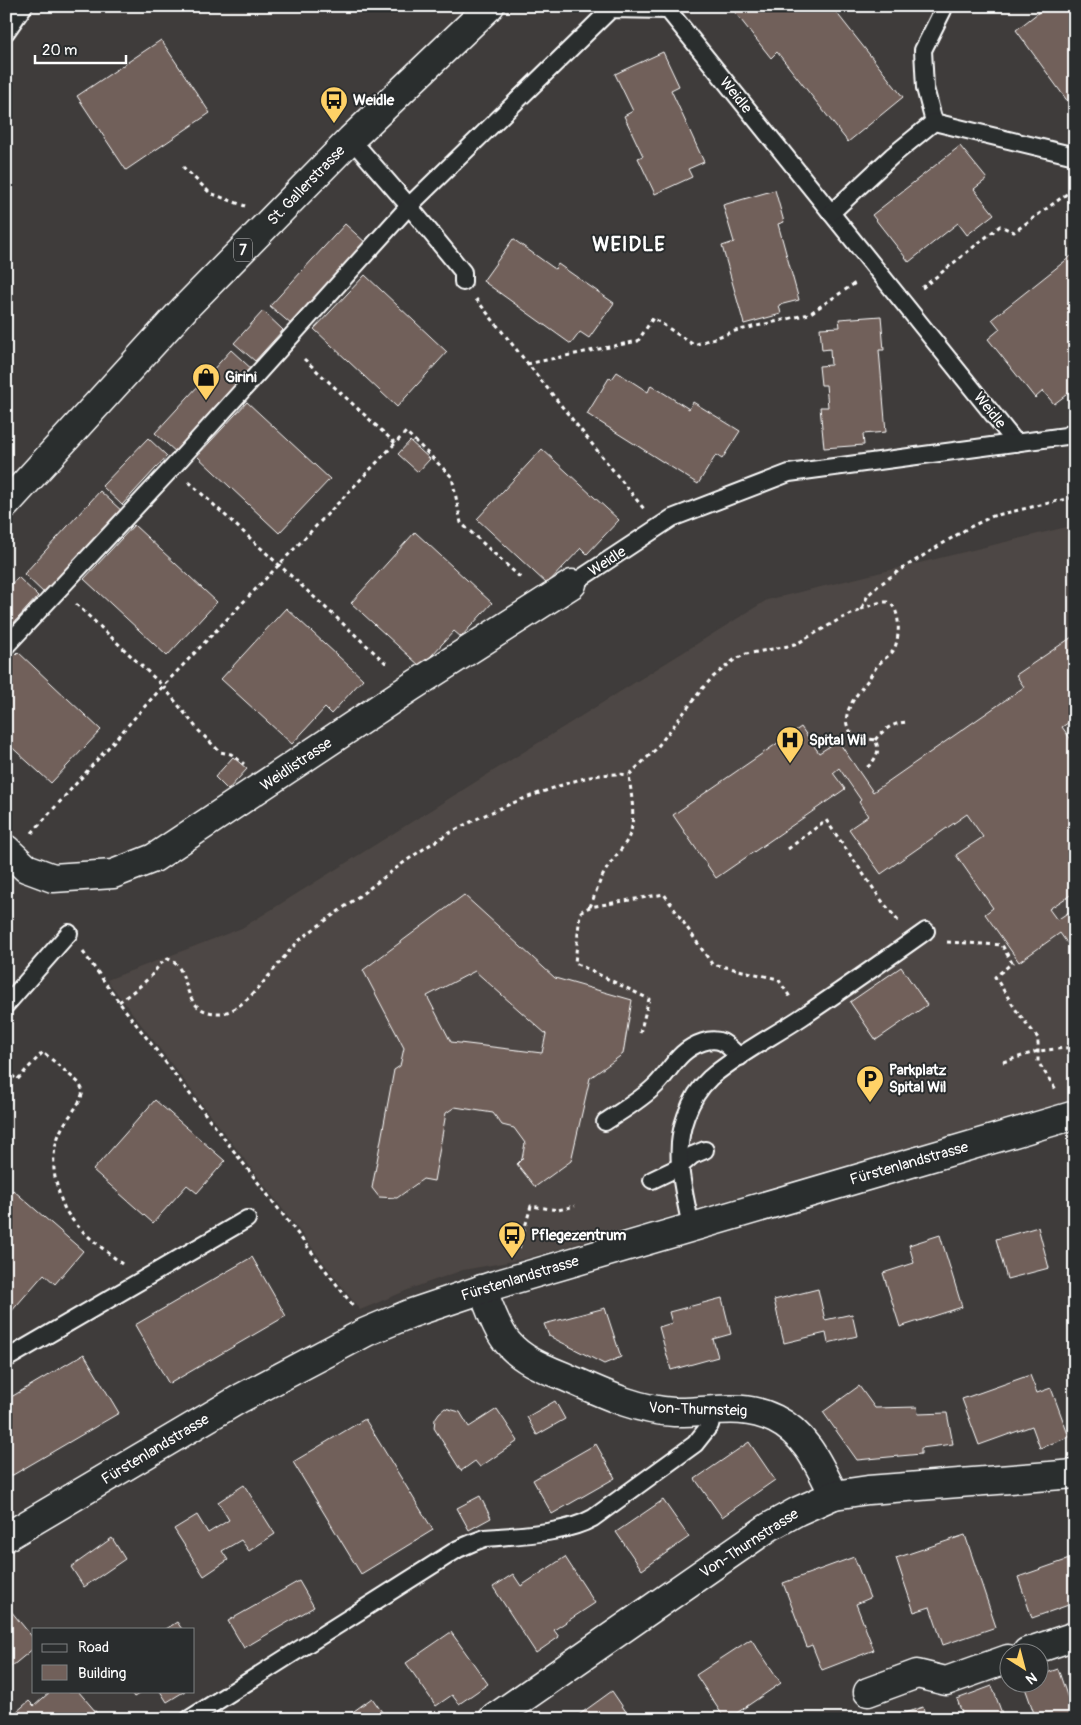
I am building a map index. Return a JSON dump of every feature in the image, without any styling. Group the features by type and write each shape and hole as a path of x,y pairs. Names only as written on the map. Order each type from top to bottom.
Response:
{"street":[{"name":"St. Gallerstrasse","path":"6,504 185,308 351,140 490,6"},
{"name":"Weidlistrasse","path":"9,852 26,868 53,878 113,874 154,858 411,687 572,584"},
{"name":"Fürstenlandstrasse","path":"6,1537 241,1398 366,1332 409,1314 482,1289 691,1228 1067,1104"},
{"name":"Von-Thurnsteig","path":"482,1289 507,1343 532,1362 614,1398 652,1410 694,1412 730,1408 761,1413 776,1419 792,1430 806,1444 817,1460 834,1495"},
{"name":"Von-Thurnstrasse","path":"493,1719 769,1527 798,1511 834,1495 868,1490 1075,1474"},
{"path":"1048,1645 1075,1636"},
{"path":"868,1692 917,1674 946,1682 998,1663"}],"lane":[{"path":"6,32 24,6"},
{"path":"934,122 925,88 923,50 943,10 941,6"},
{"name":"Weidle","path":"6,646 173,467 409,206 611,9 668,8 1016,443"},
{"path":"934,122 1075,156"},
{"path":"831,213 892,156 934,122"},
{"path":"351,140 409,206 463,272 463,282"},
{"name":"Weidle","path":"572,584 672,518 789,473 1066,436 1075,431"},
{"path":"6,1005 70,933"},
{"path":"691,1228 679,1167 678,1151 685,1118 699,1092 709,1079 920,936"},
{"path":"605,1122 645,1096 658,1083 673,1062 697,1044 711,1039 722,1042 740,1057"},
{"path":"652,1180 679,1167 693,1155 705,1150"},
{"path":"6,1359 247,1219"},
{"path":"188,1719 458,1549 486,1538 581,1526 695,1444 710,1425 714,1409"}],"path":[{"path":"183,167 210,193 248,207"},
{"path":"903,302 1000,226 1014,232 1075,188"},
{"path":"527,364 638,341 653,318 694,345 735,331 809,314 876,269"},
{"path":"463,282 658,527"},
{"path":"286,342 395,443"},
{"path":"9,852 163,686 406,432 452,477 461,523 546,601"},
{"path":"173,467 411,687"},
{"path":"860,610 868,596 878,586 900,570 968,528 993,516 1075,497"},
{"path":"59,588 163,686 199,730 220,752 232,754 267,783"},
{"path":"629,776 655,750 702,689 724,667 746,654 798,643 840,619 881,602 890,604 895,609 898,638 892,652 881,662 853,698 848,711 847,724 850,730 857,736 875,740"},
{"path":"875,740 888,727 907,722"},
{"path":"865,769 875,758 878,748 875,740"},
{"path":"358,1311 119,1002 135,991 152,975 162,962 168,959 174,961 180,970 192,1001 198,1008 217,1013 232,1010 249,998 299,940 421,850 444,836 521,800 576,780 608,774 629,776"},
{"path":"590,907 606,870 622,850 631,830 629,776"},
{"path":"788,850 826,820 882,901"},
{"path":"640,1033 649,999 575,963 580,913 590,907 664,894 712,964 778,979 803,1016"},
{"path":"920,936 1002,945 1012,963 995,977 1018,1013 1038,1038 1038,1062 1067,1104"},
{"path":"1003,1062 1038,1051 1075,1047"},
{"path":"6,1070 18,1080 43,1052 79,1083 83,1090 81,1099 61,1131 54,1151 53,1169 60,1199 78,1226 142,1280"},
{"path":"518,1250 531,1206 558,1210 575,1206"}],"shaded area":[{"name":"Spital Wil","path":"1075,525 1075,1099 524,1259 463,1270 415,1287 360,1310 107,980 242,928 767,600"}],"building":[{"path":"730,6 823,6 827,11 832,7 903,97 848,142 777,52 771,58"},
{"path":"1047,6 1075,6 1075,103 1071,106 1016,30"},
{"path":"161,40 210,113 126,170 77,96"},
{"path":"663,52 679,86 671,90 704,162 688,169 692,177 655,194 638,158 643,156 624,116 633,111 615,74"},
{"path":"960,146 987,179 974,189 994,214 967,235 958,223 909,262 872,215"},
{"path":"775,190 784,222 778,224 799,300 779,305 781,314 744,324 722,246 734,242 723,205"},
{"path":"345,224 367,244 292,325 270,306"},
{"path":"513,239 555,269 558,264 614,303 589,338 580,332 571,344 483,281"},
{"path":"1075,253 1075,390 1054,404 1043,391 1035,398 988,339 1000,329 992,319"},
{"path":"365,275 447,352 397,407 314,329"},
{"path":"263,311 283,330 255,361 234,343"},
{"path":"881,316 884,350 879,350 886,432 863,434 864,445 824,448 820,407 828,407 826,385 821,385 819,366 831,365 830,349 822,350 820,328 840,327 839,319"},
{"path":"231,350 255,372 178,454 155,433"},
{"path":"617,372 648,392 651,385 689,409 693,402 740,431 722,459 716,455 698,484 587,414 609,378 612,379"},
{"path":"247,402 330,479 279,533 197,456"},
{"path":"148,438 167,456 122,505 102,486"},
{"path":"410,441 430,459 418,472 398,454"},
{"path":"542,449 619,520 587,554 581,548 547,584 477,519"},
{"path":"100,491 124,513 47,596 24,574"},
{"path":"134,525 217,602 167,656 84,579"},
{"path":"415,532 492,603 461,637 454,631 421,667 351,603"},
{"path":"18,577 38,596 10,627 6,624 6,590"},
{"path":"286,608 363,679 331,714 325,708 292,744 221,679"},
{"path":"1075,635 1075,718 1062,727 1075,745 1075,892 1049,909 1057,920 1075,908 1075,954 1060,933 1019,962 985,914 993,908 956,855 983,837 967,814 881,874 849,829 868,816 859,802 861,800 839,768 833,773 845,789 716,878 673,815 801,727 819,753 838,741 873,792 1024,687 1016,675"},
{"path":"18,652 101,730 51,783 6,742 6,664"},
{"path":"233,757 247,769 228,790 215,777"},
{"path":"464,895 555,978 632,1000 623,1054 590,1078 571,1161 535,1187 517,1164 522,1159 525,1143 514,1128 502,1125 493,1113 455,1107 446,1113 434,1181 423,1179 397,1198 379,1197 372,1188 394,1070 400,1066 404,1048 363,970","holes":["475,971 546,1034 542,1053 451,1042 427,996"]},
{"path":"901,967 927,1005 876,1040 850,1002"},
{"path":"155,1100 225,1161 197,1193 187,1185 153,1223 93,1170"},
{"path":"13,1190 83,1251 55,1284 44,1274 10,1313 6,1310 6,1197"},
{"path":"1038,1227 1049,1268 1007,1279 996,1239"},
{"path":"940,1235 962,1307 900,1327 883,1273 914,1263 909,1245"},
{"path":"252,1257 286,1316 169,1384 135,1325"},
{"path":"818,1289 825,1320 852,1314 857,1336 828,1343 826,1333 784,1343 774,1300"},
{"path":"722,1298 731,1334 713,1339 718,1357 671,1370 659,1327 672,1323 669,1312"},
{"path":"605,1308 621,1357 604,1364 549,1336 544,1324"},
{"path":"84,1354 119,1413 6,1479 6,1400"},
{"path":"1030,1375 1037,1393 1051,1388 1069,1437 1040,1448 1032,1426 979,1445 962,1399"},
{"path":"859,1386 875,1408 917,1407 918,1414 947,1413 953,1444 921,1448 921,1454 857,1460 823,1412"},
{"path":"555,1401 565,1419 537,1435 527,1417"},
{"path":"445,1408 460,1412 469,1427 497,1409 518,1441 480,1467 475,1461 461,1471 434,1428 435,1419"},
{"path":"365,1419 433,1530 361,1574 293,1462"},
{"path":"749,1442 775,1480 722,1517 695,1479"},
{"path":"596,1444 615,1478 552,1514 533,1480"},
{"path":"244,1485 275,1534 249,1551 241,1540 222,1551 228,1560 204,1576 174,1529 197,1515 208,1533 229,1520 218,1502"},
{"path":"480,1496 491,1518 469,1530 457,1508"},
{"path":"663,1500 689,1537 642,1570 616,1532"},
{"path":"965,1535 996,1627 943,1645 930,1607 914,1612 896,1558"},
{"path":"112,1538 125,1559 84,1587 71,1567"},
{"path":"565,1557 595,1603 554,1630 559,1637 536,1653 493,1587 513,1574 521,1586"},
{"path":"854,1557 870,1598 856,1604 874,1650 822,1670 812,1645 807,1647 783,1583"},
{"path":"1075,1557 1075,1592 1071,1594 1074,1603 1032,1618 1018,1577"},
{"path":"299,1581 314,1607 244,1648 228,1621"},
{"path":"6,1605 32,1637 32,1650 6,1671"},
{"path":"177,1622 181,1628 168,1628"},
{"path":"451,1632 488,1684 459,1704 452,1695 436,1706 406,1663"},
{"path":"751,1639 781,1683 728,1719 725,1719 696,1675"},
{"path":"1058,1669 1075,1719 1036,1719 1027,1692 1048,1692 1048,1672"},
{"path":"992,1686 1004,1719 964,1719 957,1699"},
{"path":"612,1691 631,1719 577,1719 576,1717"},
{"path":"50,1692 79,1692 102,1719 8,1719 29,1701 34,1706"},
{"path":"131,1692 142,1692 134,1697"},
{"path":"161,1692 183,1692 167,1702"},
{"path":"372,1698 387,1719 343,1719"},
{"path":"923,1707 926,1719 886,1719"}],"place":[{"name":"Weidle","path":"334,124"},
{"name":"Girini","path":"206,401"},
{"name":"Spital Wil","path":"790,764"},
{"name":"Parkplatz Spital Wil","path":"870,1103"},
{"name":"Pflegezentrum","path":"512,1259"}],"district":[{"name":"WEIDLE","path":"629,244"}]}
